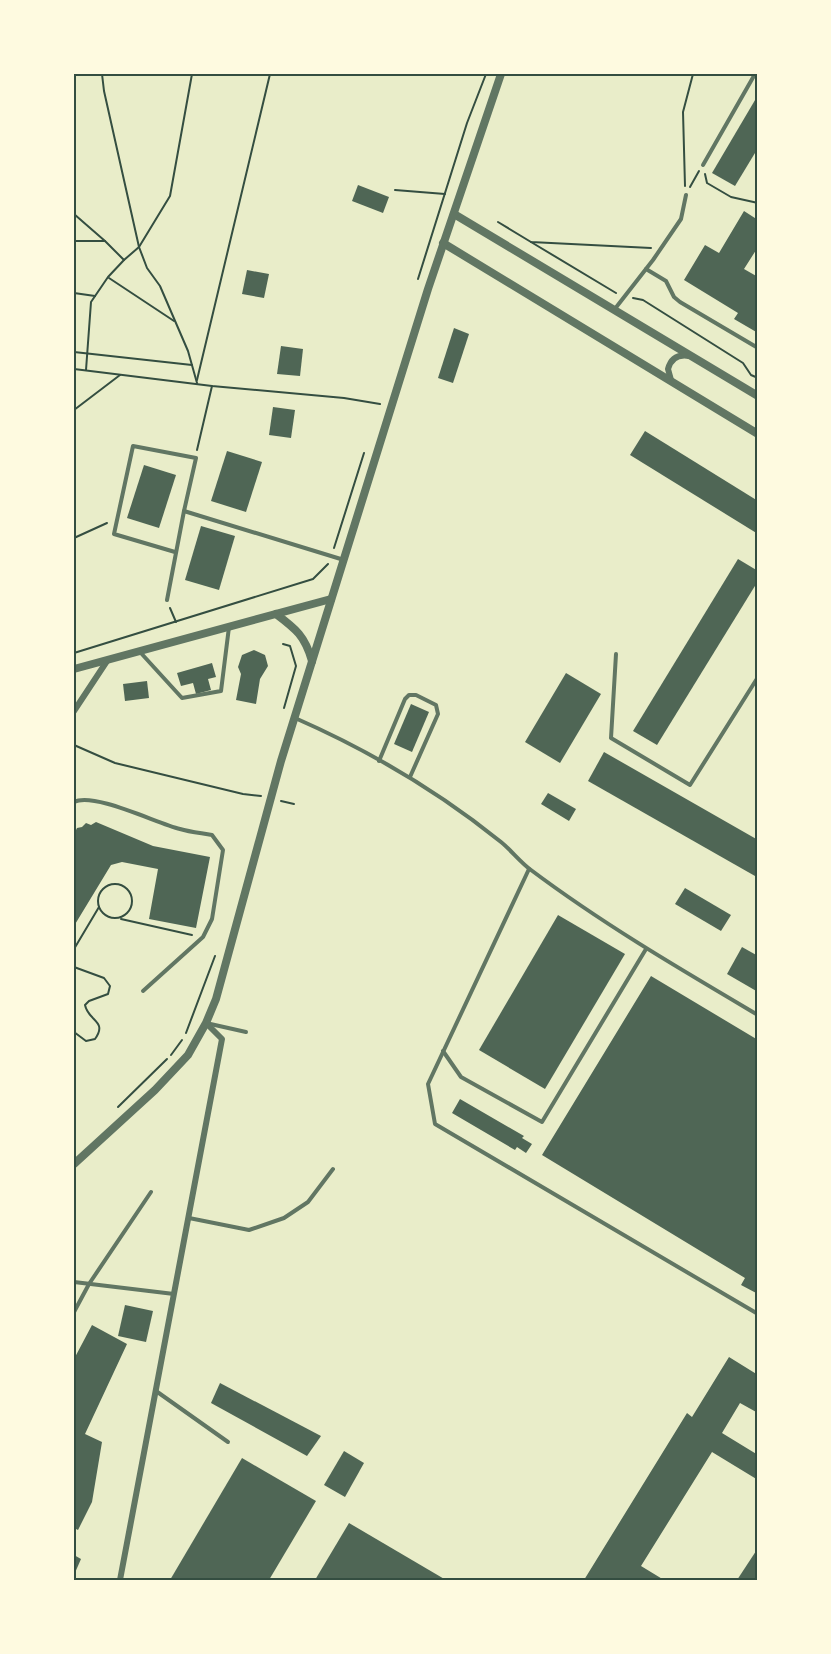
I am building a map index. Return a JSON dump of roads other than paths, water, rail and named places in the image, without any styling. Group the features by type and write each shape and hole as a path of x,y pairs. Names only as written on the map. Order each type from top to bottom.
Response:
{"street":[{"path":"74,1164 155,1090 188,1055 206,1023 224,974 270,798 294,718 443,243 501,74"},
{"path":"454,214 758,396"},
{"path":"443,243 758,434"},
{"path":"675,384 668,375 669,364 682,355 692,358"},
{"path":"74,669 331,599"},
{"path":"276,614 299,632 308,644 312,662"},
{"path":"74,711 107,661"},
{"path":"120,1581 222,1039 206,1023"}],"lane":[{"path":"703,165 755,74"},
{"path":"614,310 681,219 686,195"},
{"path":"646,268 666,281 674,297 680,302 758,348"},
{"path":"167,600 196,458 133,446 114,534 175,552"},
{"path":"184,511 345,560"},
{"path":"140,652 182,698 221,691 229,627"},
{"path":"616,654 611,738 690,784 758,677"},
{"path":"379,761 405,699 409,695 416,695 436,705 438,714 410,777"},
{"path":"294,718 410,777 502,843 529,869 646,950 758,1015"},
{"path":"74,802 81,799 111,805 179,829 212,835 223,850 212,919 203,937 143,991"},
{"path":"529,869 428,1084 435,1124 758,1314"},
{"path":"443,1051 461,1077 542,1122 646,950"},
{"path":"206,1023 246,1032"},
{"path":"189,1218 249,1230 284,1218 308,1202 333,1169"},
{"path":"74,1312 89,1284 152,1192"},
{"path":"74,1282 175,1294"},
{"path":"156,1391 228,1442"}]}
